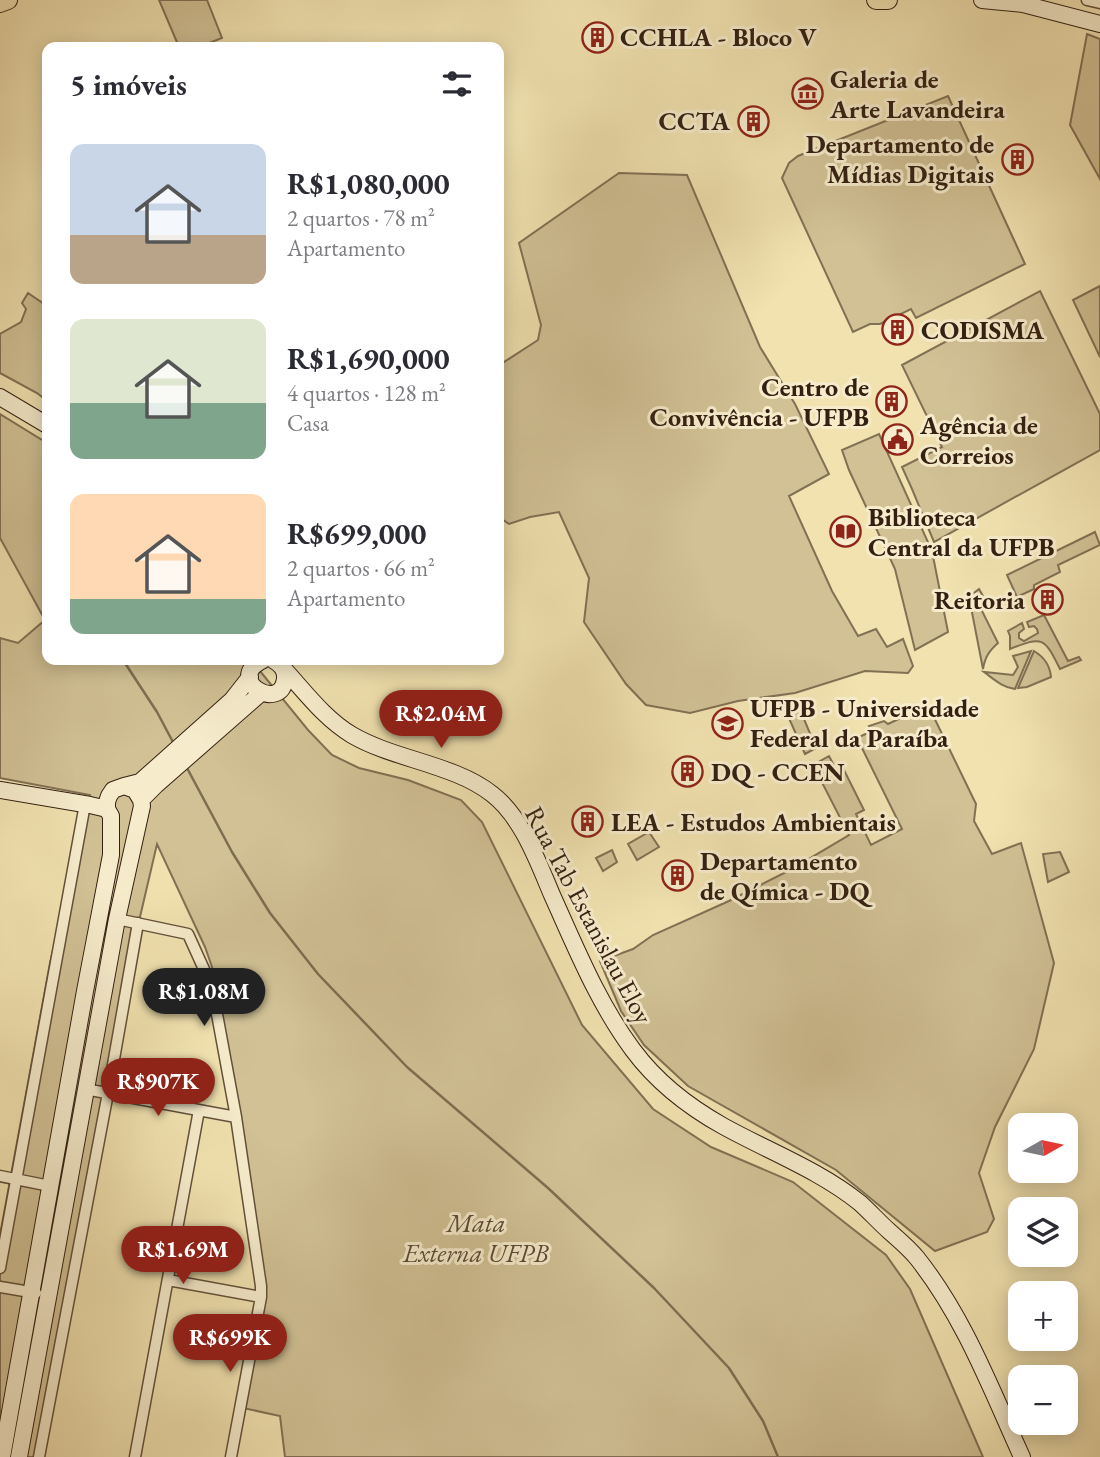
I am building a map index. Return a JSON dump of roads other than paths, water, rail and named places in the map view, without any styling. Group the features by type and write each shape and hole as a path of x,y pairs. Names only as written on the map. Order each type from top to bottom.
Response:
{"main road":[{"path":"0,3 8,0"},
{"path":"876,0 888,0"},
{"path":"982,0 1023,4 1100,24"},
{"path":"1051,0 1100,15"},
{"path":"0,397 42,422"},
{"path":"236,705 253,667 260,665"},
{"name":"Rua Tab Estanislau Eloy","path":"273,665 338,726 354,736 459,776 494,795 523,832 586,971 634,1052 690,1105 815,1174 860,1203 916,1256 942,1293 970,1341 1022,1457"},
{"path":"250,677 253,687 261,693 270,694 279,690 284,683 285,674 274,665"},
{"name":"Rua Tab Estanislau Eloy","path":"279,690 291,692 323,712"},
{"path":"113,799 121,821 132,820 152,780 236,705 261,693"},
{"path":"113,799 140,782 152,780"},
{"path":"0,790 88,804 113,799 135,790 140,806 85,1089 19,1457"},
{"path":"1,1455 111,855 113,799"}],"street":[{"path":"1087,0 1100,3"},
{"path":"0,1268 88,804"},
{"path":"117,919 188,934 212,987 236,1117 261,1286 231,1457"},
{"path":"39,1457 138,923"},
{"path":"83,1000 102,1003"},
{"path":"85,1089 236,1117"},
{"path":"135,1457 199,1110"},
{"path":"0,1176 50,1186"},
{"path":"168,1280 261,1297"},
{"path":"0,1287 49,1296"}],"waterway":[{"path":"126,665 174,744"},
{"path":"187,768 232,852 270,913 318,974 407,1067 548,1188 654,1288 729,1368 763,1421 778,1457"}],"place":[{"name":"CCHLA - Bloco V","path":"597,37"},
{"name":"Galeria de Arte Lavandeira","path":"807,94"},
{"name":"CCTA","path":"753,121"},
{"name":"Departamento de Mídias Digitais","path":"1017,159"},
{"name":"CODISMA","path":"898,330"},
{"name":"Centro de Convivência - UFPB","path":"892,402"},
{"name":"Agência de Correios","path":"897,440"},
{"name":"Biblioteca Central da UFPB","path":"845,532"},
{"name":"Reitoria","path":"1048,600"},
{"name":"UFPB - Universidade Federal da Paraíba","path":"727,723"},
{"name":"DQ - CCEN","path":"688,772"},
{"name":"LEA - Estudos Ambientais","path":"588,822"},
{"name":"Departamento de Qímica - DQ","path":"677,876"}],"park label":[{"name":"Mata Externa UFPB","path":"476,1238"}]}
